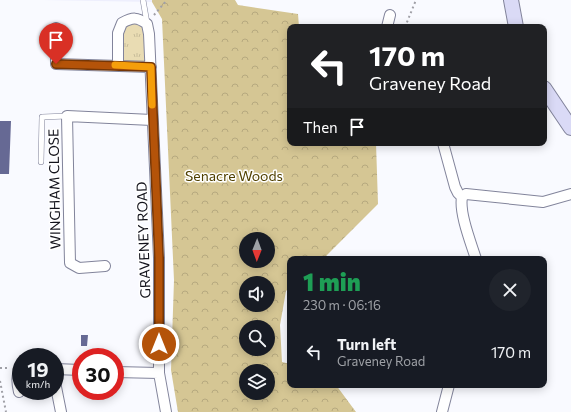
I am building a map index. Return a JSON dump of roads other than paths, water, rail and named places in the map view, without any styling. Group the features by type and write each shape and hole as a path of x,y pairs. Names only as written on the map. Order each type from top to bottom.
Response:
{"street":[{"path":"511,0 515,24"},
{"path":"388,24 390,15"},
{"path":"118,65 118,33 122,23 129,19 139,18 147,24"},
{"name":"GRAVENEY ROAD","path":"147,24 151,67 152,120 159,258 159,373 166,412"},
{"path":"56,28 56,64 151,67"},
{"path":"547,92 571,128"},
{"name":"WINGHAM CLOSE","path":"105,266 79,268 70,263 67,116 152,120"},
{"path":"444,146 455,187 462,197"},
{"path":"462,197 466,194 543,202 571,194"},
{"path":"462,197 461,204 463,214 475,256"},
{"path":"124,372 159,373"},
{"path":"442,412 448,388"},
{"path":"59,400 61,412"}],"lane":[{"path":"143,0 147,24"},
{"path":"41,162 42,116 67,116"}],"park label":[{"name":"Senacre Woods","path":"234,175"}]}
